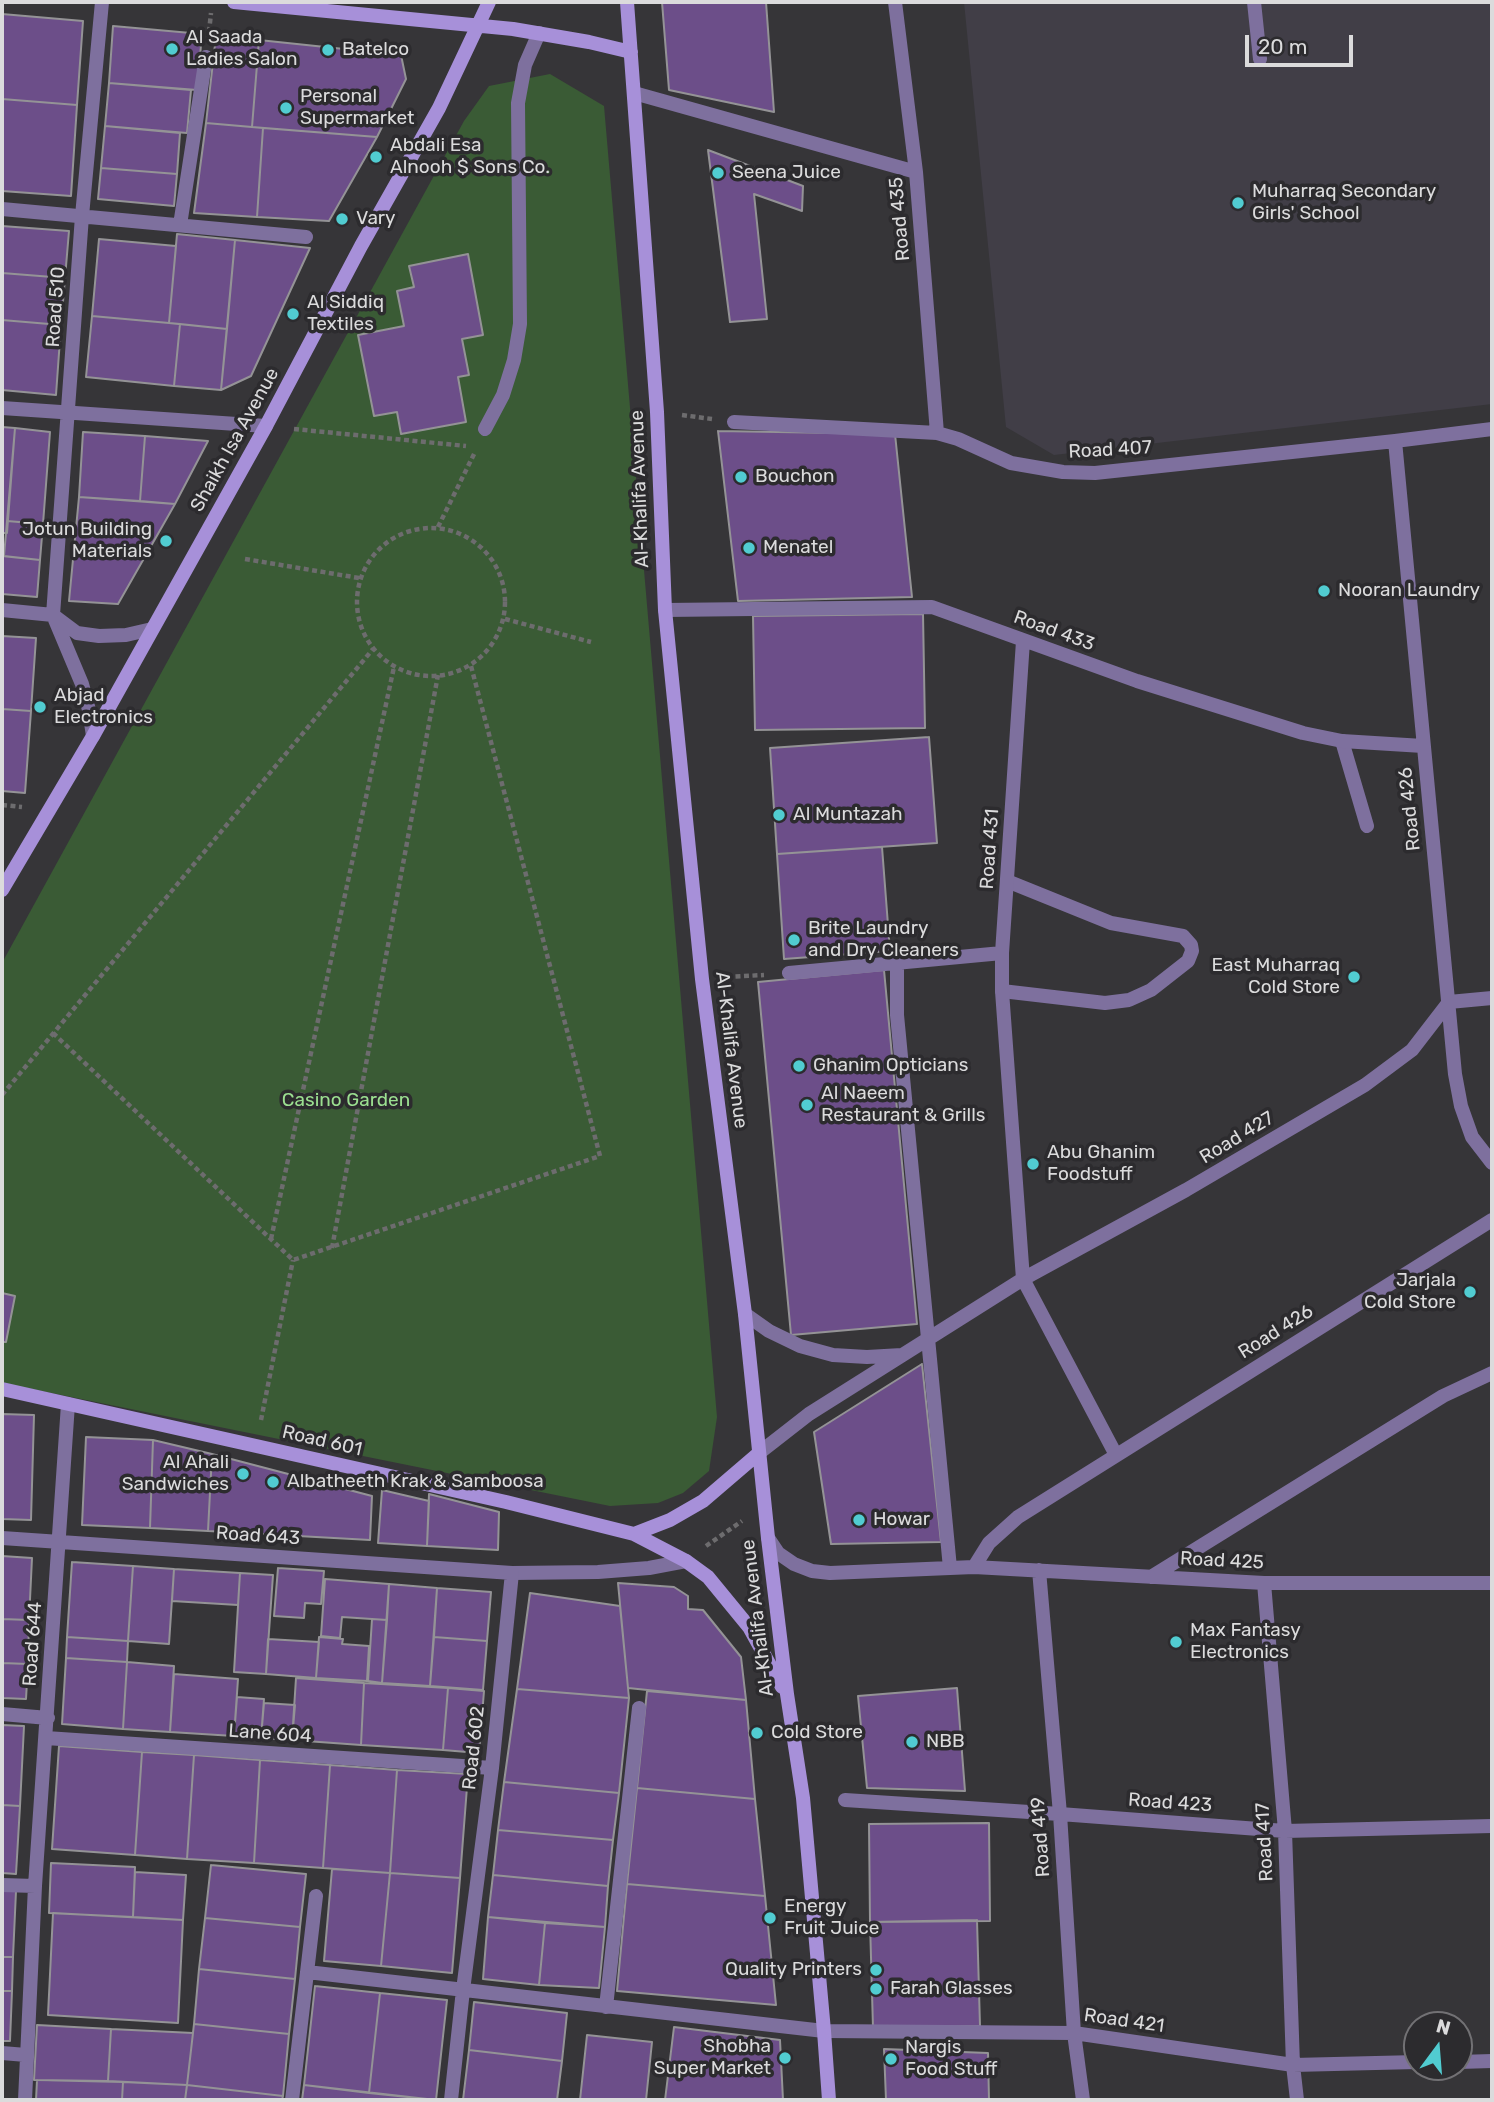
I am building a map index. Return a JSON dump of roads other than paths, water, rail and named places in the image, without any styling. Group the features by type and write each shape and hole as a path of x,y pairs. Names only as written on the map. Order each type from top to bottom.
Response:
{"street":[{"name":"Road 510","path":"53,615 82,216 102,2"},
{"path":"238,2 479,24 631,52"},
{"name":"Shaikh Isa Avenue","path":"2,890 93,736 266,426 361,246 439,108 488,2"},
{"name":"Al-Khalifa Avenue","path":"627,2 657,412 665,610 702,979 745,1314 786,1694 803,1798 829,2100"},
{"name":"Road 435","path":"895,2 916,173 937,433"},
{"path":"1254,2 1260,59"},
{"path":"485,429 503,395 514,360 520,324 518,103 525,65 539,33"},
{"path":"180,225 206,57"},
{"path":"634,93 916,173"},
{"path":"2,209 306,237"},
{"path":"2,408 266,426"},
{"name":"Road 407","path":"734,422 937,433 958,439 1011,463 1063,472 1095,473 1492,429"},
{"name":"Road 426","path":"1395,441 1455,1074 1461,1106 1472,1137 1492,1163"},
{"name":"Road 433","path":"665,610 932,607 1137,681 1303,733 1342,741 1423,746"},
{"path":"2,610 53,615 77,633 99,636 126,635 152,629"},
{"path":"53,615 82,684 93,736"},
{"name":"Road 431","path":"1002,953 1023,641"},
{"path":"1342,741 1367,826"},
{"path":"1002,991 1105,1003 1129,1000 1151,990 1188,961 1192,951 1191,945 1182,936 1111,923 1007,881"},
{"path":"789,973 1002,953 1002,991 1023,1279 1116,1455"},
{"path":"897,963 897,1014 950,1568"},
{"path":"1449,1002 1492,998"},
{"name":"Road 427","path":"759,1452 809,1414 1023,1279 1186,1190 1364,1085 1412,1050 1449,1002"},
{"name":"Road 426","path":"974,1567 989,1543 1005,1528 1116,1455 1492,1220"},
{"path":"745,1314 769,1331 800,1346 833,1355 904,1355"},
{"path":"1151,1577 1443,1396 1492,1373"},
{"name":"Road 601","path":"2,1389 506,1502 634,1534 686,1561 708,1577 749,1627 786,1694"},
{"name":"Road 644","path":"25,2100 35,1886 68,1404"},
{"path":"634,1534 670,1520 703,1501 759,1452"},
{"name":"Road 643","path":"2,1538 512,1573"},
{"name":"Road 425","path":"768,1538 779,1553 794,1564 812,1571 830,1573 974,1567 1264,1583 1492,1583"},
{"path":"512,1573 598,1572 649,1568 686,1561"},
{"name":"Road 419","path":"1039,1570 1074,2033 1083,2100"},
{"name":"Road 602","path":"451,2100 492,1768 512,1573"},
{"name":"Road 417","path":"1264,1583 1285,1831 1293,2065 1297,2100"},
{"path":"606,2007 639,1707"},
{"path":"2,1714 48,1718"},
{"name":"Lane 604","path":"46,1738 492,1768"},
{"name":"Road 423","path":"845,1800 1285,1831 1492,1826"},
{"path":"2,1885 35,1886"},
{"path":"292,2100 316,1896"},
{"name":"Road 421","path":"307,1972 824,2031 1074,2033 1293,2065 1403,2062"},
{"path":"2,2053 26,2055"},
{"path":"1473,2062 1492,2061"}],"place":[{"name":"Al Saada Ladies Salon","path":"172,49"},
{"name":"Batelco","path":"328,50"},
{"name":"Personal Supermarket","path":"286,108"},
{"name":"Abdali Esa Alnooh $ Sons Co.","path":"376,157"},
{"name":"Seena Juice","path":"718,173"},
{"name":"Muharraq Secondary Girls' School","path":"1238,203"},
{"name":"Vary","path":"342,219"},
{"name":"Al Siddiq Textiles","path":"293,314"},
{"name":"Bouchon","path":"741,477"},
{"name":"Jotun Building Materials","path":"166,541"},
{"name":"Menatel","path":"749,548"},
{"name":"Nooran Laundry","path":"1324,591"},
{"name":"Abjad Electronics","path":"40,707"},
{"name":"Al Muntazah","path":"779,815"},
{"name":"Brite Laundry and Dry Cleaners","path":"794,940"},
{"name":"East Muharraq Cold Store","path":"1354,977"},
{"name":"Ghanim Opticians","path":"799,1066"},
{"name":"Al Naeem Restaurant & Grills","path":"807,1105"},
{"name":"Abu Ghanim Foodstuff","path":"1033,1164"},
{"name":"Jarjala Cold Store","path":"1470,1292"},
{"name":"Al Ahali Sandwiches","path":"243,1474"},
{"name":"Albatheeth Krak & Samboosa","path":"273,1482"},
{"name":"Howar","path":"859,1520"},
{"name":"Max Fantasy Electronics","path":"1176,1642"},
{"name":"Cold Store","path":"757,1733"},
{"name":"NBB","path":"912,1742"},
{"name":"Energy Fruit Juice","path":"770,1918"},
{"name":"Quality Printers","path":"876,1970"},
{"name":"Farah Glasses","path":"876,1989"},
{"name":"Shobha Super Market","path":"785,2058"},
{"name":"Nargis Food Stuff","path":"891,2059"}],"park label":[{"name":"Casino Garden","path":"346,1101"}]}
